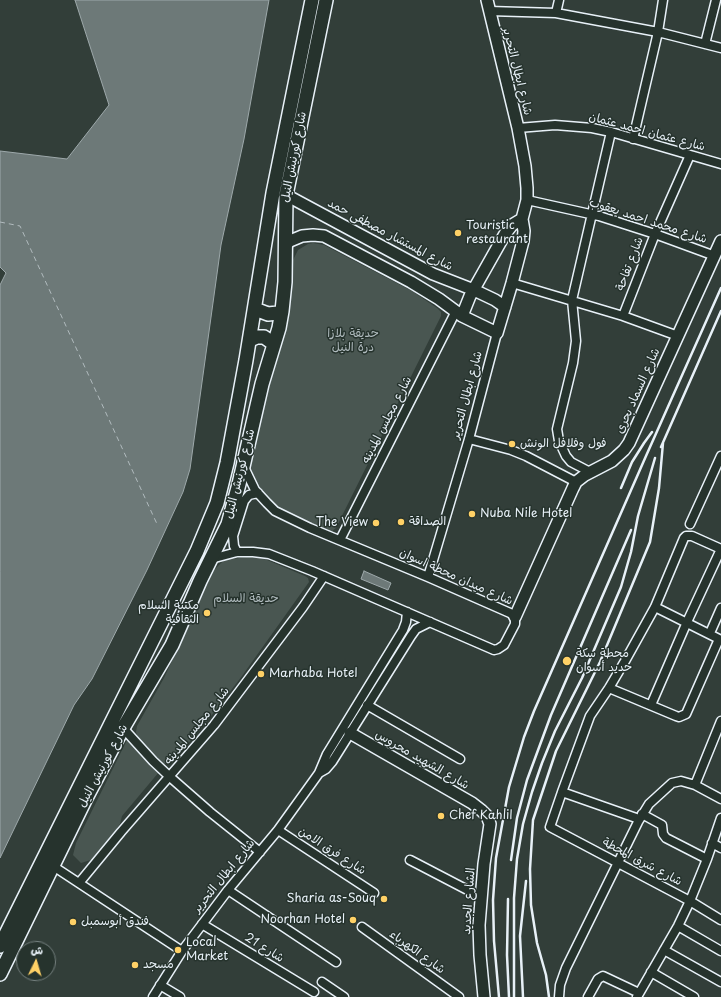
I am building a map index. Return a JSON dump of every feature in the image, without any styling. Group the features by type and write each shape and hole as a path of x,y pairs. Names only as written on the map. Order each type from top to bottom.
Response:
{"main road":[{"name":"شارع كورنيش النيل","path":"0,946 159,628 204,535 217,503 227,463 250,340 273,193 312,0"},
{"name":"شارع كورنيش النيل","path":"0,974 86,798 123,728 165,657 228,524 243,466 256,406 282,312 285,282 286,195 326,0"},
{"path":"255,309 263,314 282,312"},
{"path":"250,340 260,336 268,339 274,344"},
{"path":"159,628 159,634 164,638 169,636 178,623 183,620"}],"street":[{"name":"شارع ابطال التحرير","path":"428,577 469,439 524,236 522,219 527,200 527,177 518,128 487,0"},
{"path":"556,13 559,0"},
{"path":"634,139 658,32 663,0"},
{"path":"705,44 716,0"},
{"path":"490,12 556,13 658,32 721,48"},
{"name":"شارع عثمان احمد عثمان","path":"518,128 543,125 574,126 610,132 721,164"},
{"path":"590,472 571,462 566,456 558,441 557,429 573,363 576,342 572,300 610,132"},
{"name":"شارع تفاحة","path":"623,316 655,234 690,155"},
{"name":"شارع المستشار مصطفى حمد","path":"286,195 433,274 474,290 495,300 505,307"},
{"name":"شارع محمد احمد يعقوب","path":"527,200 591,214 655,234 715,256"},
{"path":"459,313 474,290 508,230 522,219"},
{"path":"286,245 290,241 302,236 313,234 324,236 411,282 459,313 497,333"},
{"name":"شارع السماد بحرى","path":"515,617 576,482 590,472 612,461 622,453 629,443 721,241"},
{"path":"512,283 623,316 678,336"},
{"name":"شارع مجلس المدينه","path":"340,540 459,313"},
{"path":"469,439 511,450 526,456 576,482"},
{"path":"690,524 721,456"},
{"name":"شارع ميدان محطة اسوان","path":"211,559 238,552 269,554 324,576 490,648 498,649 504,645 515,624 515,617 510,613 310,528 275,511 250,482 243,466"},
{"path":"238,552 234,546 233,536 244,500 249,495 258,493"},
{"path":"651,705 721,549 692,536 686,536 684,538 655,607 609,688 587,722 562,792 662,825 663,834 666,838 707,859"},
{"name":"شارع مجلس المدينه","path":"79,883 121,832 170,777 250,680 324,576"},
{"path":"609,688 676,716 679,717 686,714 719,640 718,637 655,607"},
{"path":"710,633 721,608"},
{"name":"شارع ابطال التحرير","path":"153,997 182,951 202,924 278,830 320,773 327,754 403,630 407,612"},
{"name":"شارع ابطال التحرير","path":"320,773 332,762 413,632 430,622"},
{"path":"367,705 460,759"},
{"path":"695,785 721,721"},
{"path":"123,728 170,777 210,812 260,852"},
{"name":"شارع الشهيد محروس","path":"350,733 472,803 481,810"},
{"path":"559,997 560,985 566,968 641,817 649,804 672,783 681,780 695,785 721,799"},
{"name":"شارع شرق المحطة","path":"562,792 550,827 690,901 721,920"},
{"name":"الشارع الجديد","path":"481,810 487,816 490,824 481,897 480,956 484,997"},
{"path":"588,997 598,979 603,976 638,995 678,926 690,901 707,859 721,818"},
{"name":"شارع فرق الامن","path":"278,830 374,892"},
{"path":"712,843 721,848"},
{"path":"410,860 481,897"},
{"path":"53,866 182,951"},
{"path":"228,890 336,962"},
{"name":"شارع 21","path":"202,924 314,992"},
{"path":"678,926 721,951"},
{"name":"شارع الكهرباء","path":"362,927 459,997"},
{"path":"664,950 721,982"},
{"path":"651,972 694,997"},
{"path":"322,982 344,997"},
{"path":"160,985 180,997"}],"green space":[{"name":"حديقة بلازا درة النيل","path":"313,243 324,245 412,291 441,312 441,316 336,528 331,532 276,508 250,473 248,468 263,400 278,357 286,324 291,291 293,260 298,250 308,244"},
{"name":"حديقة السلام","path":"253,556 260,557 305,576 308,578 309,582 242,676 205,724 171,763 160,763 138,738 136,732 137,726 164,678 214,570 225,560"},
{"path":"127,740 159,772 122,816 120,824 94,859 81,863 73,855 76,843"}],"shaded area":[{"path":"75,0 269,0 244,139 221,245 190,469 183,492 147,570 92,679 74,705 0,858 0,285 6,273 0,267 0,151 67,159 109,105"},
{"path":"364,571 391,583 388,590 361,579"}],"ferry route":[{"path":"0,222 20,226 157,524"}],"railway":[{"path":"499,997 494,941 493,900 496,858 509,787 524,737 534,711 721,288"},
{"path":"661,447 721,311"},
{"path":"621,488 632,462 652,432"},
{"path":"549,997 546,975 537,943 531,905 530,869 533,820 556,751 600,662 650,542 659,488 663,443"},
{"path":"514,997 514,898 517,859 523,824 532,792 555,731 582,678 621,587 631,552 638,516 655,458"},
{"path":"511,860 517,818 527,780 551,715 631,530"},
{"path":"523,997 520,936 526,881"},
{"path":"508,899 507,955 509,997"}],"place":[{"name":"Touristic restaurant","path":"458,233"},
{"name":"فول وفلافل الونش","path":"512,444"},
{"name":"Nuba Nile Hotel","path":"472,514"},
{"name":"الصداقة","path":"401,522"},
{"name":"The View","path":"376,523"},
{"name":"مكتبة السلام الثقافية","path":"207,613"},
{"name":"محطة سكة حديد أسوان","path":"567,661"},
{"name":"Marhaba Hotel","path":"261,674"},
{"name":"Chef Kahlil","path":"441,816"},
{"name":"Sharia as-Souq","path":"384,899"},
{"name":"Noorhan Hotel","path":"353,920"},
{"name":"فندق أبوسمبل","path":"73,922"},
{"name":"Local Market","path":"178,950"},
{"name":"مسجد","path":"135,965"}]}
